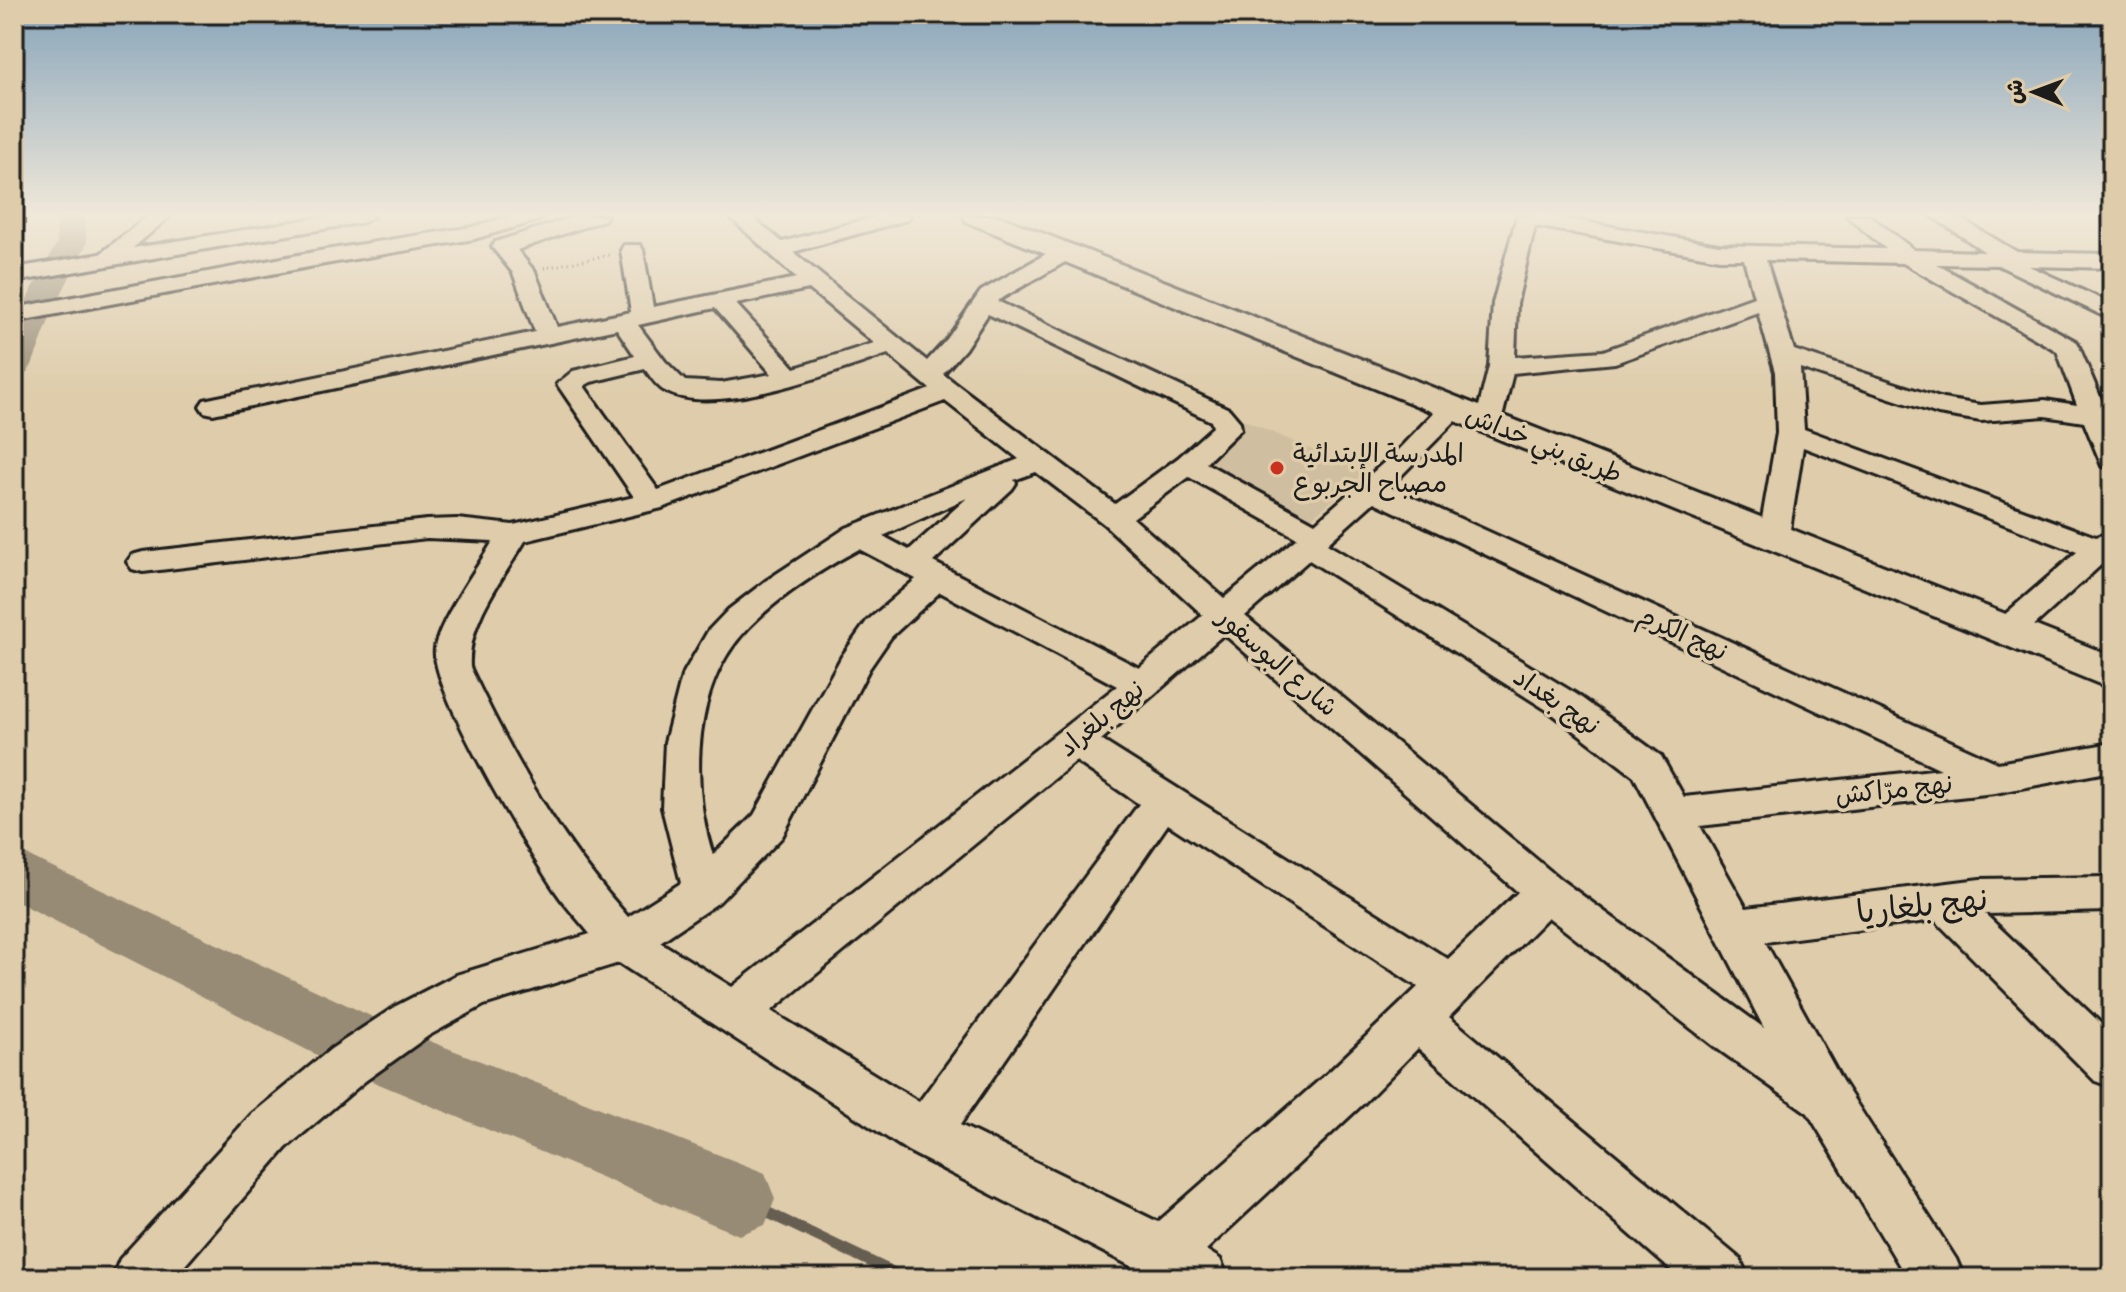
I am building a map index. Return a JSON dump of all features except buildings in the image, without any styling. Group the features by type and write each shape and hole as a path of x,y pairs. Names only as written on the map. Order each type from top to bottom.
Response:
{"main road":[{"name":"طريق بني خداش","path":"1126,276 2112,673"}],"street":[{"path":"14,315 219,276"},
{"path":"526,276 548,334"},
{"path":"632,276 633,318 666,380 682,389 736,389 789,377 892,345"},
{"name":"شارع البوسفور","path":"808,276 938,383 1028,466 1115,518 1223,615 1546,892 1731,1032 1825,1097"},
{"path":"143,562 427,529 457,528 513,534 652,502 938,383 956,344 983,303 996,291 1022,276"},
{"path":"1488,422 1502,366 1505,303 1512,276"},
{"path":"1761,276 1785,355 1791,433 1774,536"},
{"path":"1943,276 2068,347 2112,460"},
{"path":"2039,276 2112,313"},
{"path":"213,406 813,281"},
{"path":"720,300 789,377"},
{"path":"1502,366 1606,358 1769,300"},
{"path":"983,303 1225,418 1227,429 1188,464 1115,518"},
{"path":"1785,355 1938,406 1981,413 2045,408 2094,416"},
{"path":"652,502 570,384 582,376 653,359"},
{"name":"نهج بلغراد","path":"734,1013 1075,741 1312,541 1431,433 1453,408"},
{"path":"1791,433 2106,545 2007,631"},
{"name":"نهج بغداد","path":"1188,464 1476,647 1634,755 1653,772 1825,1097 1937,1278"},
{"path":"704,890 687,834 681,775 687,722 698,678 719,640 748,610 801,570 857,535 901,514 1028,466"},
{"path":"139,1278 269,1131 348,1065 412,1021 472,989 624,943 704,890 768,826 854,664 879,629 926,569 1028,466"},
{"name":"نهج الكرم","path":"1371,489 1995,778"},
{"path":"513,534 460,626 452,647 453,667 529,818 572,882 624,943 925,1134 1182,1266 1336,1097 1449,983 1546,892"},
{"path":"857,535 1141,684"},
{"path":"1075,741 1163,801 1449,983"},
{"name":"نهج مرّاكش","path":"1675,813 1995,778 2112,757"},
{"path":"925,1134 1163,801"},
{"name":"نهج بلغاريا","path":"1733,928 1980,897 2112,894"},
{"path":"1943,901 2112,1065"},
{"path":"1417,1018 1721,1278"}],"shaded area":[{"name":"المدرسة الإبتدائية مصباح الجربوع","path":"1240,418 1364,473 1303,525 1193,462"}],"waterway":[{"path":"14,365 36,310 54,276"},
{"path":"14,873 371,1049 739,1199"},
{"path":"739,1199 905,1278"}],"place":[{"name":"المدرسة الإبتدائية مصباح الجربوع","path":"1277,468"}]}
